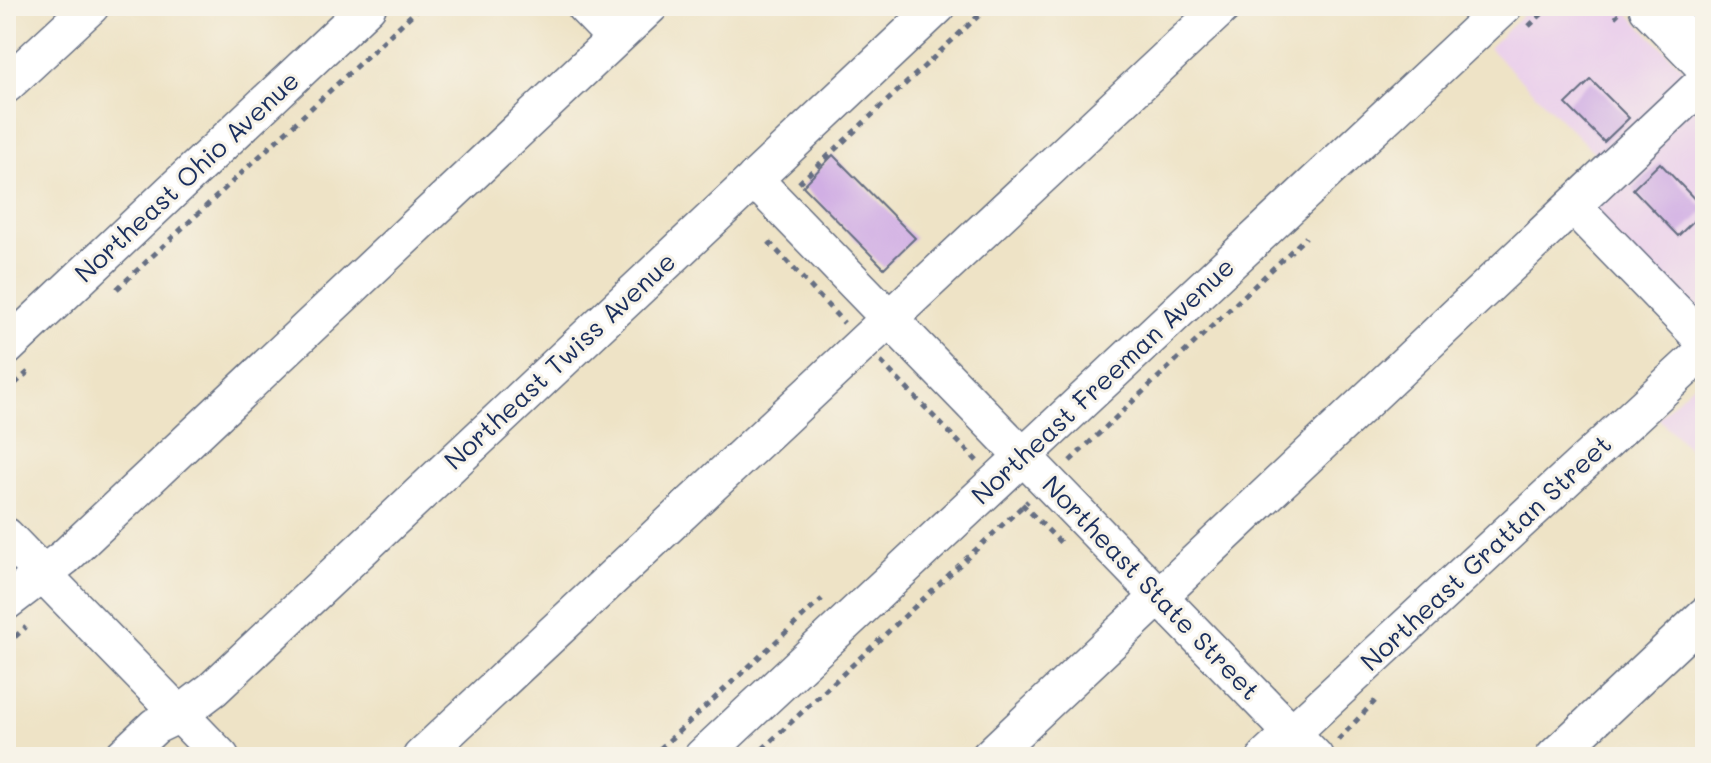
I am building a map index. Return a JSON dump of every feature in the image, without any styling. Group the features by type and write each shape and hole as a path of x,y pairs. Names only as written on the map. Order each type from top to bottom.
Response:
{"main road":[{"path":"1651,6 1705,62"}],"street":[{"path":"6,85 91,6"},
{"name":"Northeast Ohio Avenue","path":"18,360 368,6"},
{"path":"584,6 615,38"},
{"path":"6,602 41,572 65,557 650,6"},
{"name":"Northeast Twiss Avenue","path":"122,757 155,726 180,714 213,689 938,6"},
{"path":"421,757 1223,6"},
{"name":"Northeast Freeman Avenue","path":"702,757 1024,457 1516,17"},
{"path":"989,757 1705,81"},
{"name":"Northeast State Street","path":"754,179 1159,597 1291,749"},
{"path":"1573,206 1705,342"},
{"name":"Northeast Grattan Street","path":"1291,749 1705,350"},
{"path":"6,536 221,757"},
{"path":"1554,757 1705,615"}],"path":[{"path":"110,296 421,6"},
{"path":"1516,17 1550,6"},
{"path":"754,757 1049,483 1308,235"},
{"path":"6,392 18,360"}],"shaded area":[{"path":"1531,6 1621,6 1705,91 1705,329 1568,207 1609,167 1489,48"},
{"path":"1705,373 1705,465 1658,418"}],"building":[{"path":"1591,80 1629,118 1604,142 1566,104"},
{"path":"833,155 915,238 884,268 803,186"},
{"path":"1660,163 1705,210 1678,236 1633,189"}]}
